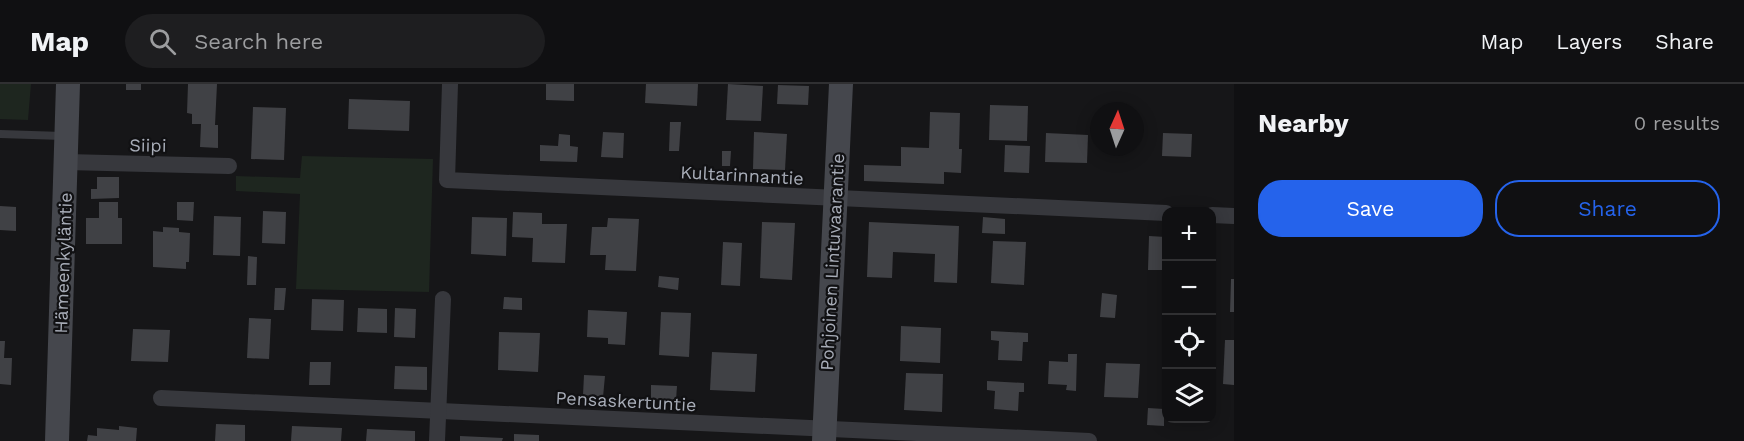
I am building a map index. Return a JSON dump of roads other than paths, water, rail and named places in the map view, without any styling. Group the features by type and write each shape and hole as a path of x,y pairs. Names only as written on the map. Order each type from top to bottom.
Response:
{"street":[{"name":"Hämeenkyläntie","path":"57,441 68,84"},
{"name":"Kultarinnantie","path":"450,84 447,180 1162,213"},
{"name":"Pohjoinen Lintuvaarantie","path":"825,435 841,84"},
{"name":"Siipi","path":"66,162 229,166"},
{"path":"1216,215 1234,216"},
{"path":"437,441 443,299"},
{"name":"Pensaskertuntie","path":"161,398 438,411 825,435 1089,441"}],"lane":[{"path":"0,134 67,136"}]}
